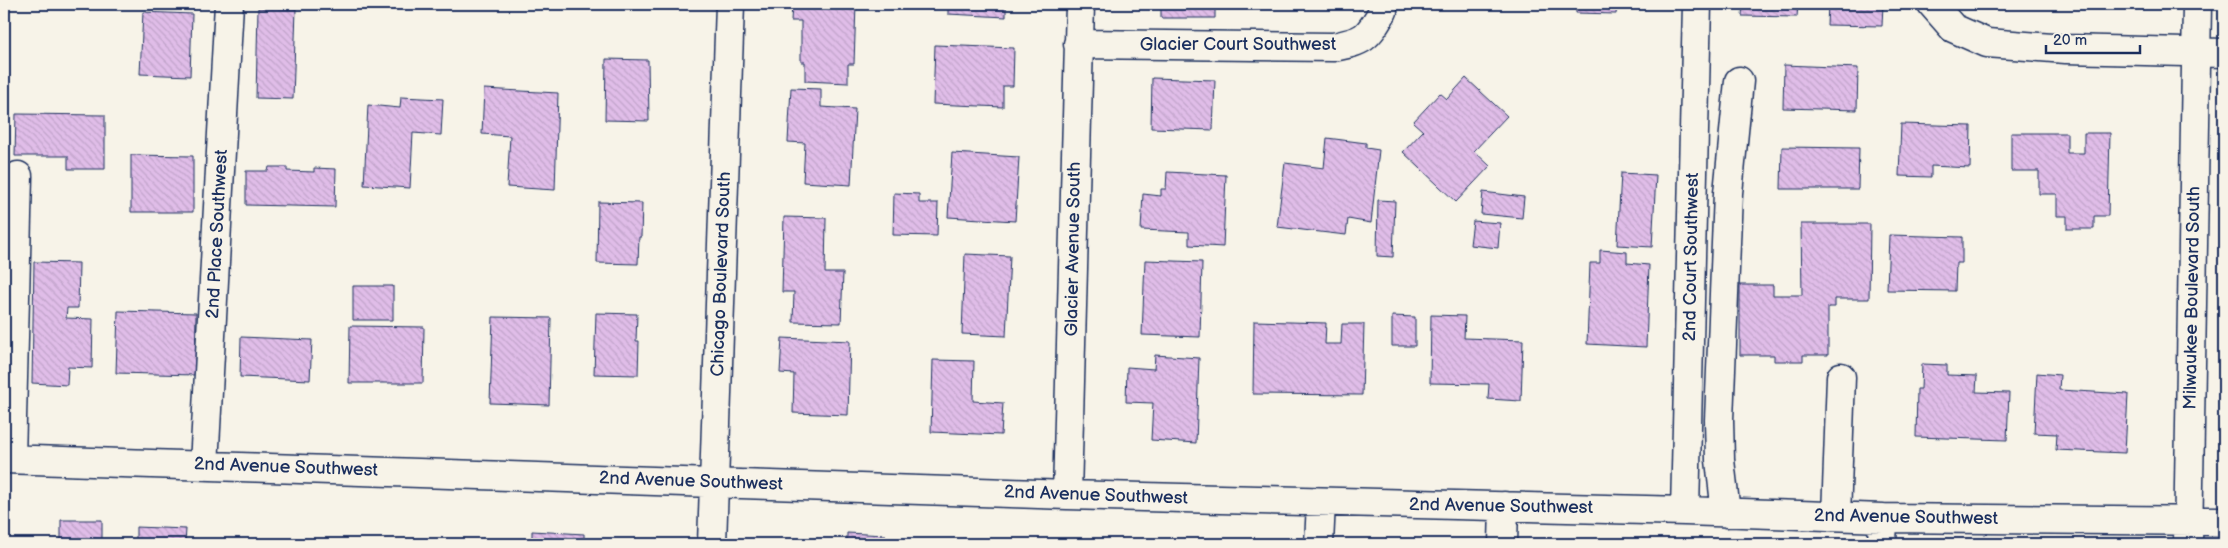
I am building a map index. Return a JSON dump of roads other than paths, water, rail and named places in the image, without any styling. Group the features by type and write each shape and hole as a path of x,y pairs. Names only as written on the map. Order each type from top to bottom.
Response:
{"street":[{"name":"2nd Place Southwest","path":"204,465 229,4"},
{"name":"Chicago Boulevard South","path":"712,544 730,4"},
{"name":"Glacier Avenue South","path":"1067,495 1080,4"},
{"name":"2nd Court Southwest","path":"1685,511 1697,4"},
{"path":"1932,4 1953,28 1987,43 2066,49 2224,53"},
{"name":"Milwaukee Boulevard South","path":"2188,533 2197,4"},
{"name":"Glacier Court Southwest","path":"1078,44 1333,47 1358,42 1373,28 1383,11"},
{"path":"1726,512 1720,460 1719,420 1728,194 1739,81"},
{"path":"7,459 18,176"},
{"path":"1836,516 1841,377"},
{"name":"2nd Avenue Southwest","path":"7,459 714,481 1067,495 1836,516 1883,531 2188,533 2224,521"},
{"path":"1319,544 1321,502"},
{"path":"1503,544 1504,506"}]}
